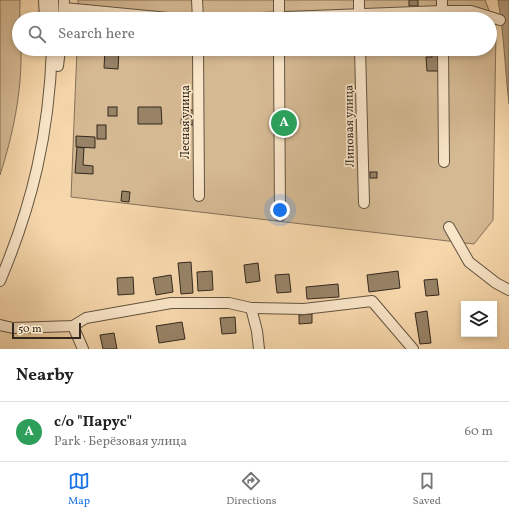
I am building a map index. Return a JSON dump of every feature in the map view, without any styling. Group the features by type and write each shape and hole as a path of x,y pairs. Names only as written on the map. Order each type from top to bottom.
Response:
{"street":[{"path":"44,0 45,12"},
{"path":"53,0 53,12"},
{"path":"197,0 198,12"},
{"path":"279,0 279,12"},
{"path":"359,0 359,12"},
{"path":"442,0 442,12"},
{"path":"64,4 125,12"},
{"path":"464,12 474,12"},
{"path":"46,56 48,110"},
{"path":"0,281 20,232 30,199 43,145 48,110 52,56"},
{"path":"48,110 59,56"},
{"name":"Лесная улица","path":"198,56 199,196"},
{"path":"279,56 280,216"},
{"name":"Липовая улица","path":"360,56 364,203"},
{"path":"443,56 444,162"},
{"path":"449,227 469,262 496,283 509,290"},
{"path":"0,325 13,328 73,326 86,318 171,304 229,303 251,308 304,309 372,302 413,349"},
{"path":"251,308 257,331 259,349"},
{"path":"73,326 83,349"}],"shaded area":[{"path":"0,0 20,0 20,12 12,12 12,56 21,56 20,81 13,129 0,175"},
{"path":"78,0 485,0 490,12 78,12"},
{"path":"498,0 509,0 509,104 503,39"},
{"path":"77,56 496,56 493,220 474,244 71,197"}],"building":[{"path":"409,0 418,0 418,6 409,6"},
{"path":"105,56 119,56 118,69 104,68"},
{"path":"438,56 438,71 427,71 426,57"},
{"path":"108,107 117,107 117,116 108,116"},
{"path":"138,107 161,107 162,124 138,124"},
{"path":"182,110 194,110 193,125 181,124"},
{"path":"97,125 106,125 106,139 97,139"},
{"path":"76,136 95,137 95,148 76,147"},
{"path":"77,147 84,148 83,165 93,166 93,174 75,173"},
{"path":"370,172 377,172 377,178 370,178"},
{"path":"122,191 130,192 129,202 121,201"},
{"path":"191,262 193,293 181,294 178,263"},
{"path":"258,263 260,281 246,283 244,265"},
{"path":"212,271 213,290 198,291 197,272"},
{"path":"398,271 400,288 369,292 367,275"},
{"path":"289,274 291,292 277,293 275,275"},
{"path":"171,275 173,292 156,295 153,278"},
{"path":"133,277 134,294 118,295 117,278"},
{"path":"437,279 439,295 426,296 424,280"},
{"path":"338,284 339,297 307,299 306,287"},
{"path":"427,311 431,343 420,344 415,313"},
{"path":"312,314 312,323 299,324 299,315"},
{"path":"235,317 236,333 222,334 220,318"},
{"path":"182,322 185,339 159,343 156,326"},
{"path":"114,333 117,349 103,349 100,335"}],"place":[{"name":"с/о \"Парус\"","path":"284,123"}]}
